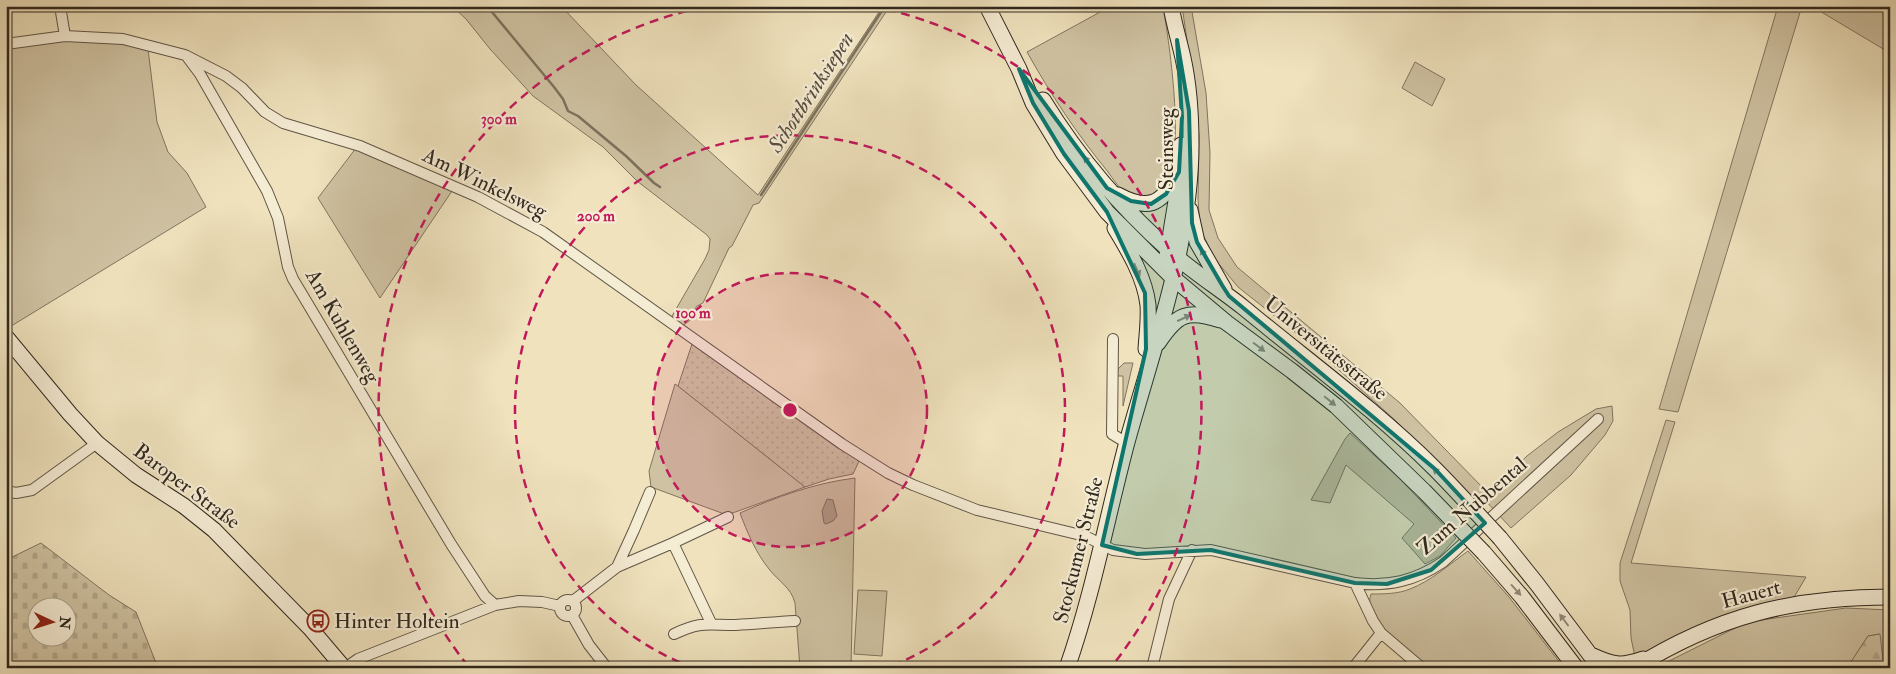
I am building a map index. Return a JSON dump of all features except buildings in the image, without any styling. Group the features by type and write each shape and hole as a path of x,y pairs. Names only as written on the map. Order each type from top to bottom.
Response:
{"main road":[{"name":"Universitätsstraße","path":"988,6 1019,69 1033,103 1064,154 1107,212 1168,273 1227,323 1336,406 1424,490 1484,553 1522,597 1576,668"},
{"name":"Steinsweg","path":"1171,6 1177,40 1182,117 1172,253"},
{"name":"Steinsweg","path":"1172,253 1183,234 1191,143 1183,58 1177,40"},
{"name":"Universitätsstraße","path":"1019,69 1034,85 1069,139 1107,188 1140,223 1172,253 1229,296 1373,413 1435,469 1500,538 1596,662"},
{"path":"1107,188 1131,201 1151,204 1166,194 1179,172"},
{"path":"1188,194 1197,242 1229,296"},
{"path":"1107,212 1131,256 1146,292 1150,350"},
{"name":"Stockumer Straße","path":"1067,668 1082,621 1102,545 1172,253"},
{"name":"Universitätsstraße","path":"1150,350 1169,328 1185,316 1201,314 1227,323"},
{"name":"Baroper Straße","path":"6,337 70,414 97,443 136,474 184,506 214,530 310,628 345,668"},
{"name":"Hauert","path":"1634,668 1654,656 1720,624 1773,608 1822,600 1890,598"},
{"path":"1596,662 1627,665 1654,656"}],"street":[{"path":"60,6 65,36"},
{"name":"Am Winkelsweg","path":"6,44 65,36 123,39 185,55 226,76 242,88 265,112 283,123 360,146 405,164 478,197 528,223 637,297 842,444 888,473 977,510 1085,536 1102,545"},
{"name":"Am Kuhlenweg","path":"185,55 200,74 266,191 278,218 288,267 298,286 458,556 485,596 495,605"},
{"path":"1113,339 1112,434 1127,443"},
{"name":"Zum Nubbental","path":"1102,545 1113,550 1136,554 1192,550 1216,551 1355,583 1376,585 1397,583 1431,570 1460,546 1598,419"},
{"path":"6,491 16,493 32,490 97,443"},
{"path":"616,567 650,492"},
{"path":"560,606 565,600 573,601 616,567 728,517"},
{"path":"673,543 711,623"},
{"path":"1152,668 1169,599 1192,550"},
{"path":"1355,583 1381,633 1422,668"},
{"path":"345,668 358,659 495,605 519,601 542,602 560,606"},
{"path":"572,615 576,608 573,601"},
{"path":"560,606 563,614 572,615"},
{"path":"572,615 590,645 607,668"},
{"path":"674,634 694,625 711,623 735,625 795,621"},
{"path":"1353,668 1381,633"}],"highlighted area":[{"path":"1177,40 1189,111 1192,223 1197,242 1229,296 1435,469 1485,523 1431,570 1387,584 1355,583 1211,550 1137,554 1102,545 1146,349 1145,293 1107,212 1064,154 1033,103 1019,69 1107,188 1131,201 1151,204 1166,194 1179,172 1182,117"}],"green space":[{"path":"452,6 561,6 636,85 758,195 883,6 890,6 759,203 753,205 732,246 729,248 703,303 697,306 692,313 693,318 682,326 672,316 705,259 709,250 710,239 637,181 603,147 533,96 490,49 466,19"},
{"path":"1100,6 1163,6 1175,104 1175,132 1174,158 1169,179 1158,194 1137,198 1125,192 1117,184 1065,114 1027,52 1102,11"},
{"path":"1182,6 1191,6 1206,93 1210,153 1209,210 1218,238 1237,267 1400,403 1488,493 1527,456 1558,432 1596,409 1612,406 1613,421 1605,435 1571,475 1511,528 1483,498 1478,502 1396,421 1311,345 1238,287 1214,258 1200,228 1198,199 1199,136"},
{"path":"1778,6 1802,6 1678,412 1659,409"},
{"path":"1812,6 1890,6 1890,53 1818,10"},
{"path":"57,40 115,43 148,49 157,122 168,152 187,173 206,207 8,328 6,326 6,48"},
{"path":"1415,62 1445,79 1432,106 1402,88"},
{"path":"356,148 454,188 380,298 318,198"},
{"path":"693,341 860,459 853,474 805,487 678,386"},
{"path":"1124,363 1133,363 1123,406 1123,376 1116,376 1118,369"},
{"path":"675,384 805,487 727,515 651,487 649,471"},
{"path":"1666,420 1675,422 1631,563 1806,577 1793,599 1718,619 1635,657 1631,638 1630,610 1620,581 1620,563"},
{"path":"1350,433 1400,479 1456,538 1440,556 1425,564 1402,538 1414,524 1346,465 1330,503 1311,500"},
{"path":"855,478 851,668 800,668 793,597 764,563 740,513 796,491 825,483"},
{"path":"41,543 109,595 136,612 158,668 6,668 6,560"},
{"path":"1468,551 1509,597 1564,668 1426,668 1389,635 1373,614 1370,603 1371,594 1401,592 1418,586"},
{"path":"858,590 887,591 882,656 854,654"},
{"path":"1846,608 1890,610 1890,668 1884,668 1879,634 1868,636 1847,668 1655,668 1747,622"},
{"path":"1880,634 1884,668 1847,668 1868,636"}],"shaded area":[{"path":"827,499 833,500 837,516 833,521 826,524 824,523 822,511"}],"waterway":[{"name":"Schottbrinksiepen","path":"487,6 554,87 563,99 568,111 578,116 660,187"},
{"name":"Schottbrinksiepen","path":"761,195 885,6"}],"place":[{"name":"Hinter Holtein","path":"318,621"}]}
